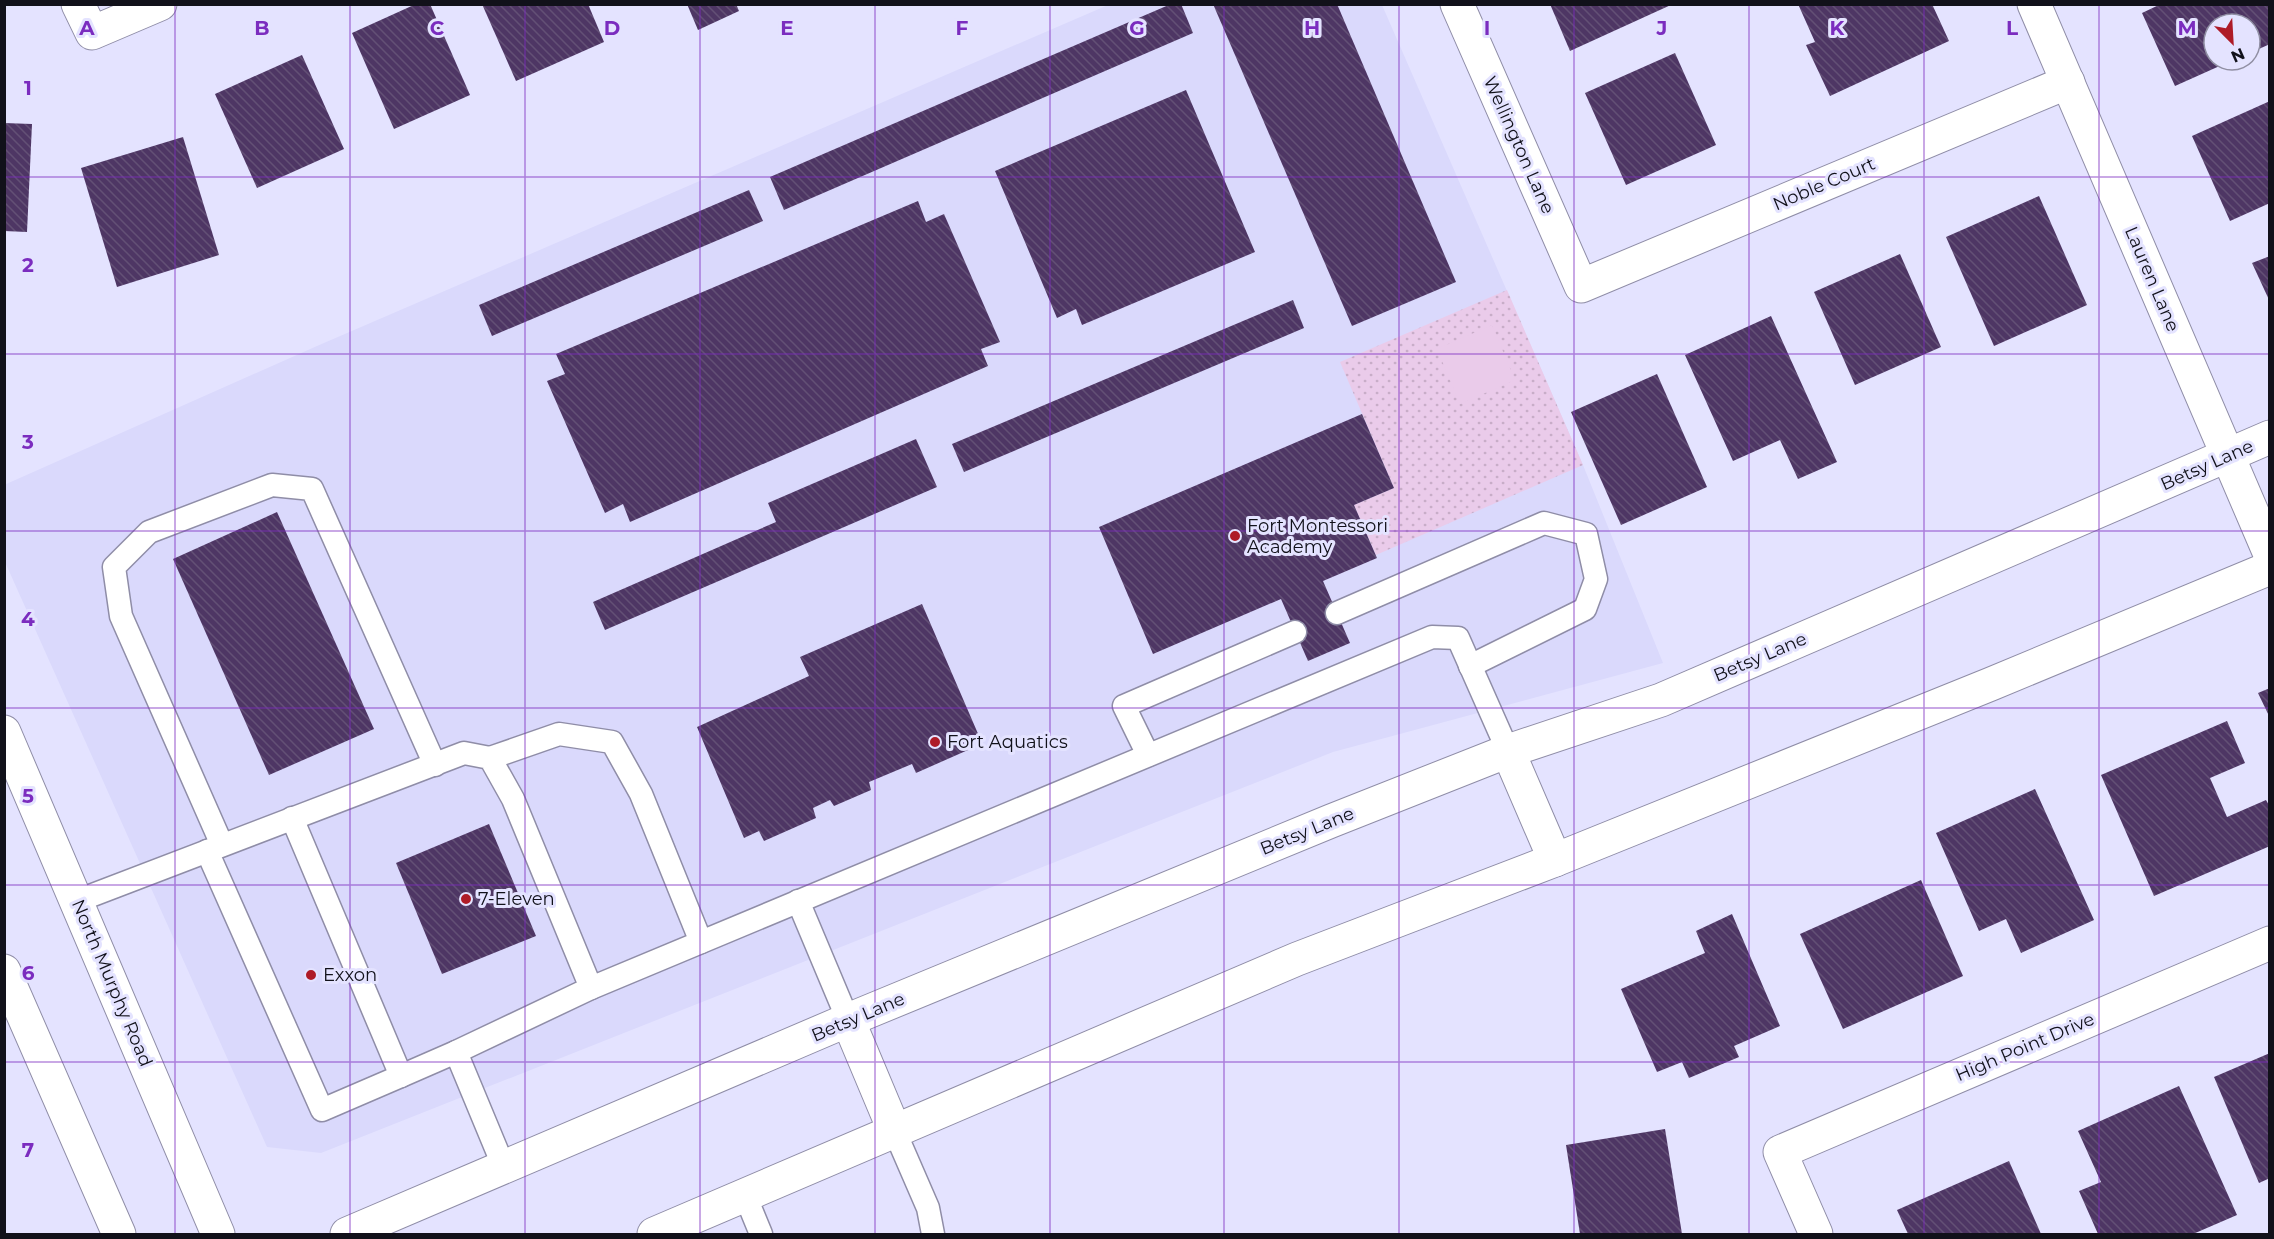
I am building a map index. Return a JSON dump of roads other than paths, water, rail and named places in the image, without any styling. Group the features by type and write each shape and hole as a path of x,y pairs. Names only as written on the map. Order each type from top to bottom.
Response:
{"main road":[{"path":"85,19 160,4"},
{"name":"Wellington Lane","path":"1457,4 1581,286"},
{"name":"Lauren Lane","path":"2034,4 2270,554"},
{"name":"Noble Court","path":"1581,286 2068,82"},
{"name":"Betsy Lane","path":"347,1234 505,1170 848,1020 1331,821 1508,751 1661,700 2270,437"},
{"path":"654,1234 1297,959 1556,860 2270,568"},
{"name":"North Murphy Road","path":"4,732 218,1234"},
{"path":"1508,751 1556,860"},
{"name":"High Point Drive","path":"1816,1234 1780,1152 2270,943"},
{"path":"4,971 119,1234"},
{"path":"848,1020 895,1132"}],"lane":[{"path":"435,765 312,489 272,485 149,532 114,567 122,616 322,1110 456,1052 591,988 1432,637 1458,638 1508,751"},
{"path":"1337,613 1544,523 1586,534 1596,579 1585,609 1470,666"},
{"path":"1148,755 1125,706 1295,632"},
{"path":"77,901 464,753 490,758 560,735 612,742 641,794 701,942"},
{"path":"490,758 513,799 591,988"},
{"path":"292,818 401,1076"},
{"path":"798,901 848,1020"},
{"path":"456,1052 505,1170"},
{"path":"895,1132 928,1208 933,1234"},
{"path":"745,1195 761,1234"}],"place":[{"name":"Fort Montessori Academy","path":"1235,536"},
{"name":"Fort Aquatics","path":"935,742"},
{"name":"7-Eleven","path":"466,899"},
{"name":"Exxon","path":"311,975"}]}
